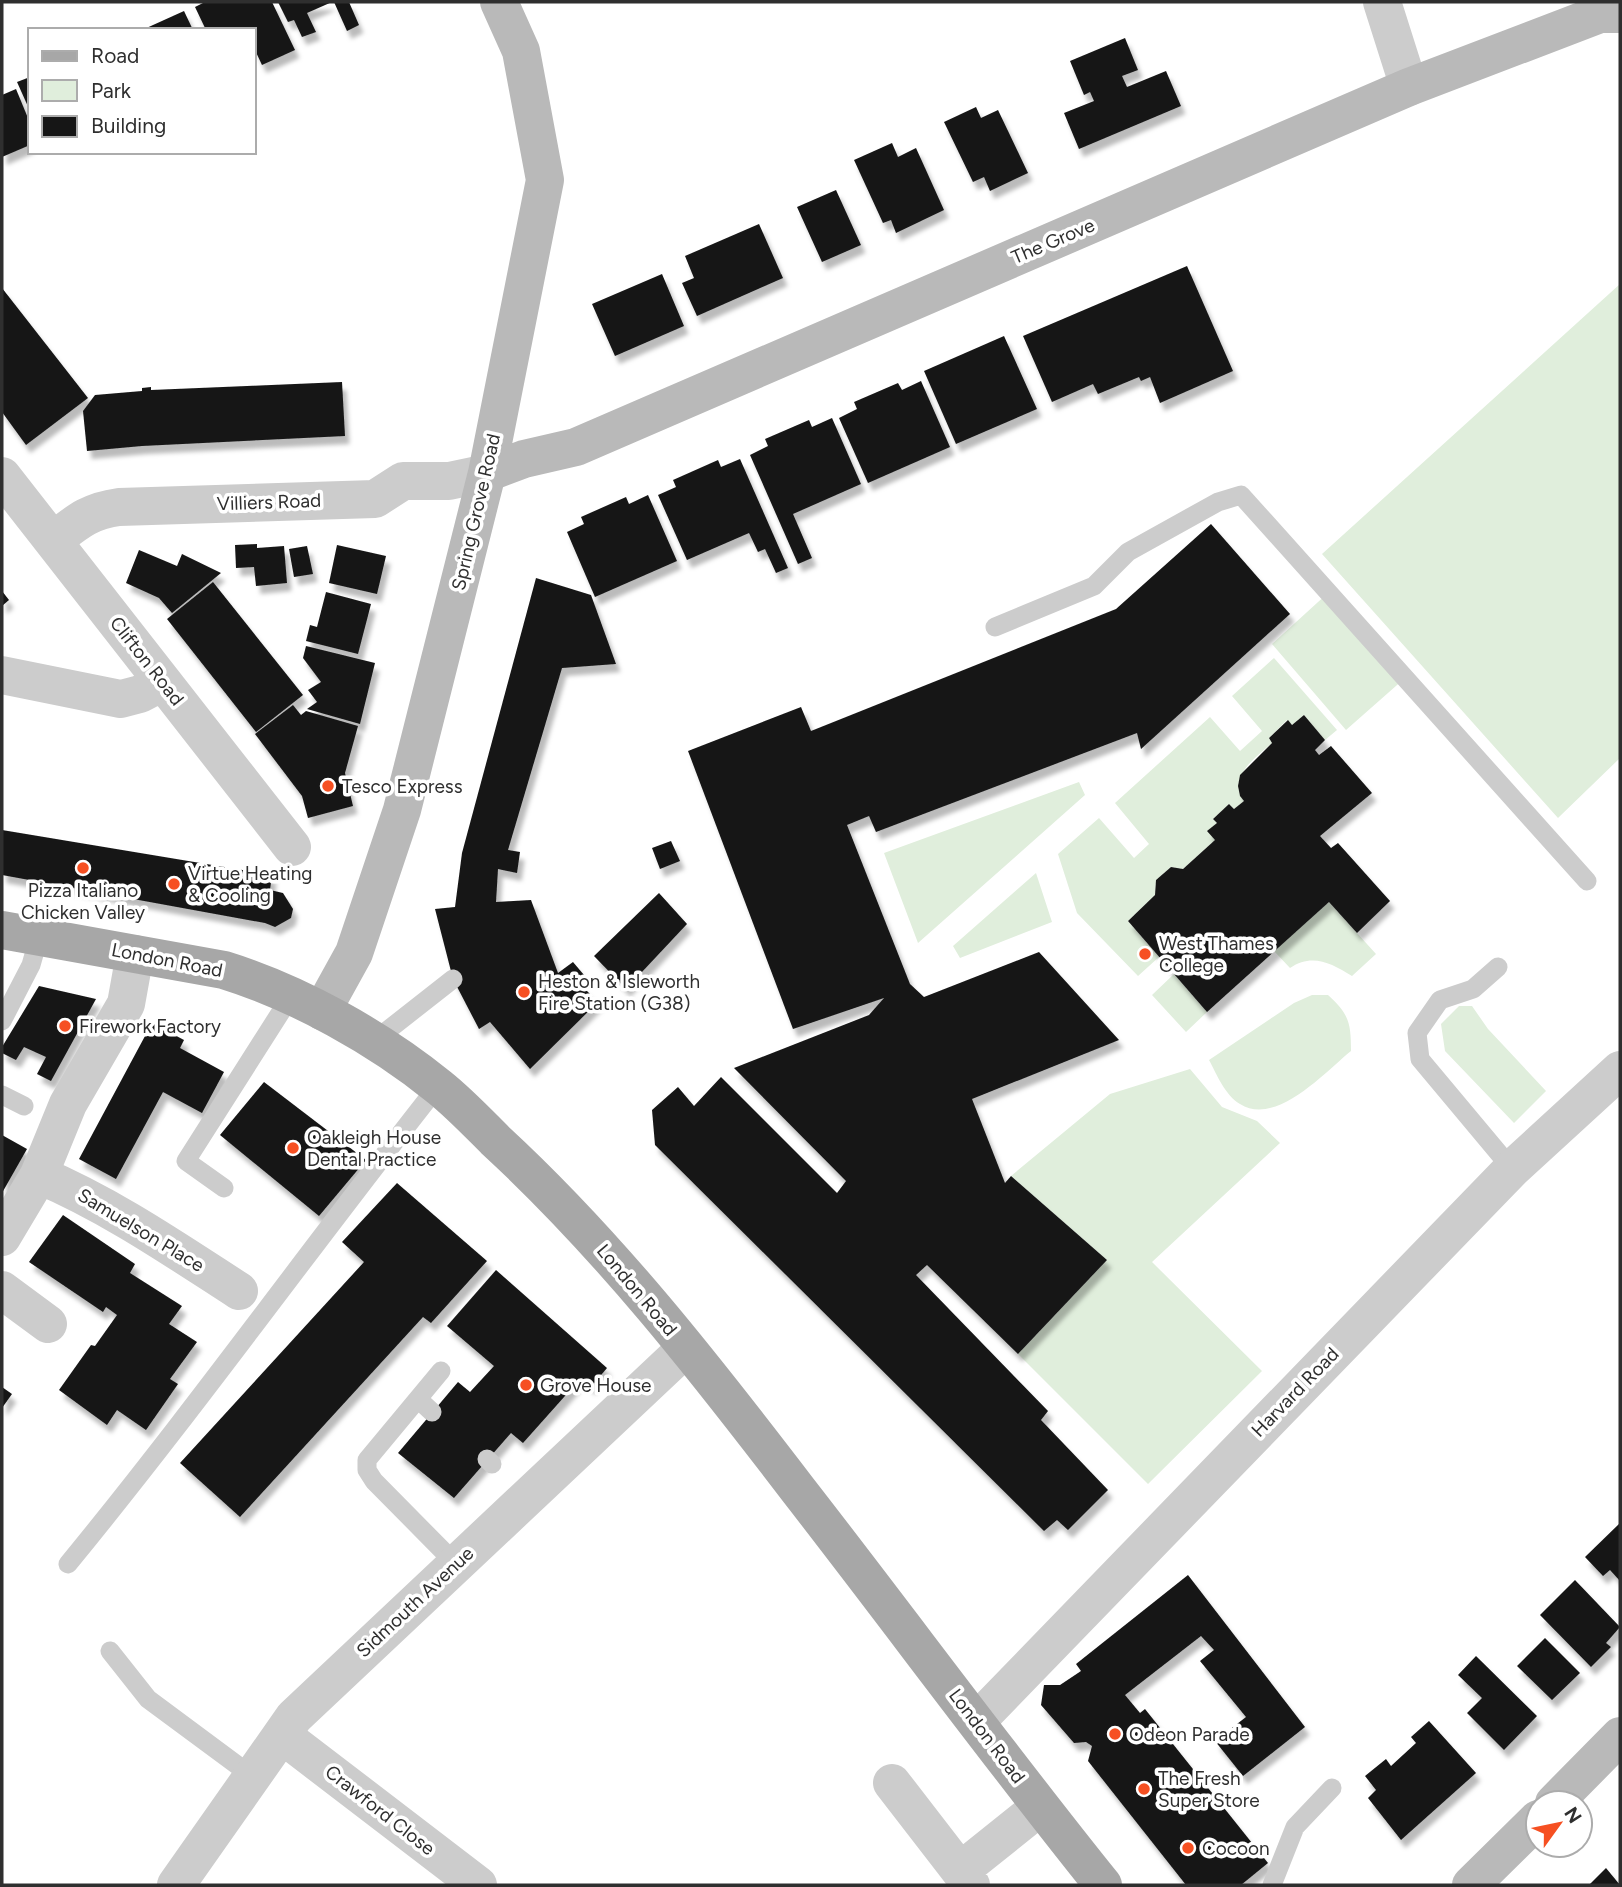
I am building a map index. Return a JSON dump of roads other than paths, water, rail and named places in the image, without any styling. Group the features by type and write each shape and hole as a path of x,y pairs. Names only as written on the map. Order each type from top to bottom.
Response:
{"main road":[{"name":"London Road","path":"2,930 224,970 255,980 306,1003 374,1041 438,1086 559,1201 612,1259 754,1432 1040,1807 1103,1885"}],"street":[{"name":"Spring Grove Road","path":"306,1003 354,953 402,810 487,473 545,180 521,51 499,2"},
{"path":"1382,2 1409,87"},
{"name":"The Grove","path":"487,473 524,459 576,447 1409,87 1601,14 1620,14"},
{"name":"Villiers Road","path":"54,540 84,516 119,507 375,499 403,481 449,481 487,473"},
{"name":"Clifton Road","path":"2,476 292,847"},
{"path":"2,675 121,699 140,694 163,682"},
{"path":"2,1237 39,1175 68,1104 126,1004 135,954"},
{"name":"Harvard Road","path":"977,1721 1512,1169 1620,1070"},
{"name":"Samuelson Place","path":"39,1175 73,1189 131,1222 239,1291"},
{"path":"2,1290 48,1324"},
{"name":"Sidmouth Avenue","path":"176,1885 252,1776 306,1705 686,1348"},
{"name":"Crawford Close","path":"282,1735 478,1885"},
{"path":"1568,1789 1620,1736"},
{"path":"892,1783 965,1878 1040,1807"},
{"path":"1471,1885 1524,1833"}],"lane":[{"path":"995,627 1094,586 1128,552 1217,502 1241,495 1587,881"},
{"path":"2,1020 31,965 39,937"},
{"path":"1498,967 1473,989 1440,1000 1417,1033 1420,1059 1512,1169"},
{"path":"374,1041 453,979"},
{"path":"224,1188 187,1161 306,1003"},
{"path":"68,1564 139,1478 438,1086"},
{"path":"2,1095 24,1106"},
{"path":"441,1371 425,1405 366,1460 367,1470 374,1481 456,1564"},
{"path":"110,1651 148,1699 252,1776"},
{"path":"1272,1885 1295,1827 1332,1788"}],"place":[{"name":"Tesco Express","path":"328,786"},
{"name":"Pizza Italiano Chicken Valley","path":"83,868"},
{"name":"Virtue Heating & Cooling","path":"174,884"},
{"name":"West Thames College","path":"1145,954"},
{"name":"Heston & Isleworth Fire Station (G38)","path":"524,992"},
{"name":"Firework Factory","path":"65,1026"},
{"name":"Oakleigh House Dental Practice","path":"293,1148"},
{"name":"Grove House","path":"526,1385"},
{"name":"Odeon Parade","path":"1115,1734"},
{"name":"The Fresh Super Store","path":"1144,1789"},
{"name":"Cocoon","path":"1188,1848"}]}
